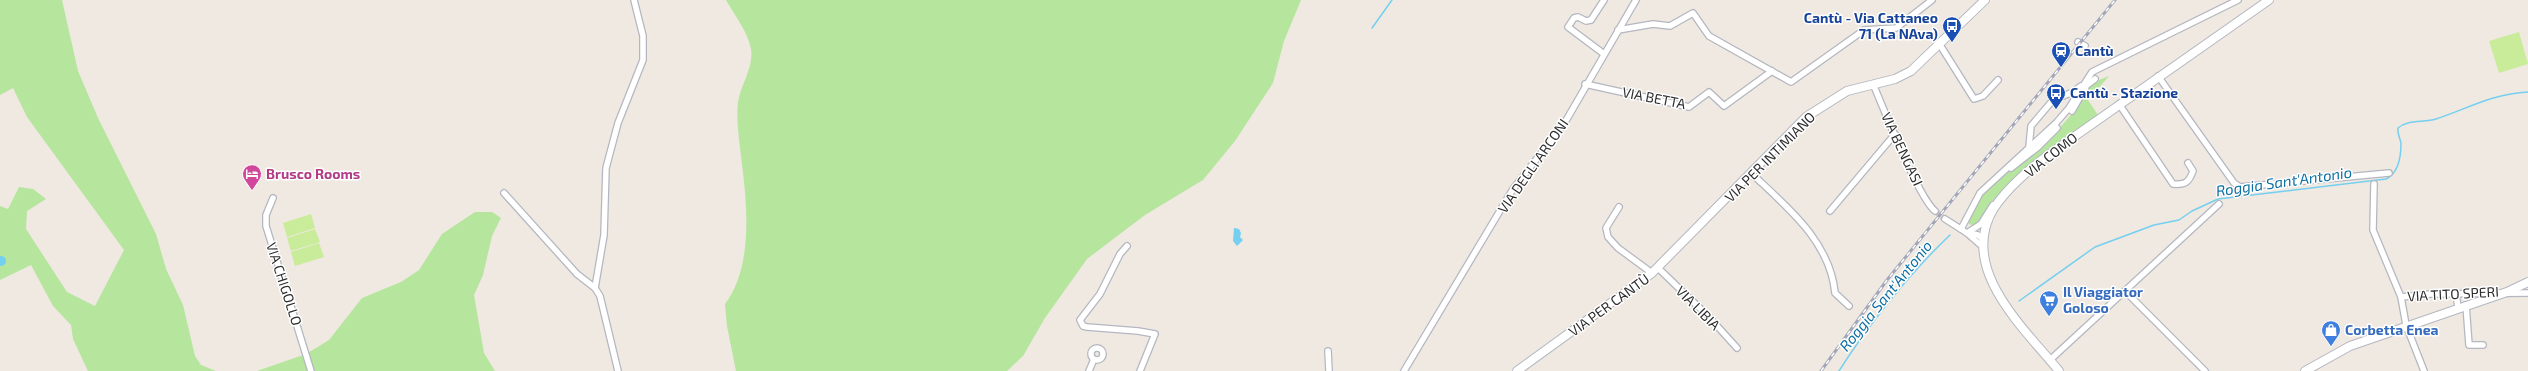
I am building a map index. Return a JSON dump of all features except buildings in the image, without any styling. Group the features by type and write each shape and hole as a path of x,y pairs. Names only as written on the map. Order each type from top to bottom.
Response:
{"street":[{"path":"595,288 604,235 606,168 618,123 643,60 643,36 634,0"},
{"path":"1604,0 1591,20 1586,21 1578,16 1574,18 1568,28 1604,54"},
{"name":"VIA DEGLI ARCONI","path":"1404,371 1513,189 1564,124 1585,84 1636,0"},
{"path":"1618,30 1653,24 1670,26 1693,13 1710,36 1791,82 1864,30 1896,28 1932,0"},
{"name":"VIA PER INTIMIANO","path":"1696,232 1806,117 1847,91 1895,79 1911,71 1940,45 1985,0"},
{"path":"1963,231 1980,193 2069,108 2088,76 2098,68 2238,0"},
{"name":"VIA COMO","path":"2058,371 1996,290 1988,275 1983,244 1989,219 1999,202 2024,175 2048,154 2269,0"},
{"path":"2078,42 2085,46"},
{"path":"1940,45 1974,99 1983,96 1998,80"},
{"name":"VIA BETTA","path":"1585,84 1689,107 1709,92 1724,106 1772,71"},
{"path":"2158,76 2234,183 2240,187 2389,173"},
{"path":"1963,231 1972,210 1984,192 2042,144 2071,111 2087,85 2094,79"},
{"name":"VIA BENGASI","path":"1873,84 1921,189 1935,211"},
{"path":"2029,147 2031,126 2053,100 2059,96 2073,92 2083,85"},
{"path":"2119,104 2173,184 2183,185 2189,181 2193,170 2188,163"},
{"path":"1830,211 1895,134"},
{"path":"1751,173 1810,231 1833,278 1835,293 1849,306"},
{"name":"VIA TITO SPERI","path":"2374,184 2373,230 2400,297 2507,292 2528,293"},
{"path":"504,193 577,274 595,288 600,296 618,371"},
{"name":"VIA CHIGOLLO","path":"273,198 266,215 266,226 311,371"},
{"path":"1963,231 1978,227 1990,208 1999,202"},
{"path":"2050,360 2219,204"},
{"name":"VIA LIBIA","path":"1619,207 1606,228 1608,237 1655,271 1709,317 1737,348"},
{"path":"1944,219 1963,231 1978,235 1983,244"},
{"name":"VIA PER CANTÙ","path":"1517,371 1655,271 1696,232"},
{"path":"1127,246 1120,254 1100,294 1081,317 1081,324 1087,327 1138,330 1155,334 1140,371"},
{"path":"2305,371 2350,346 2458,307 2507,292 2528,282"},
{"path":"2125,291 2204,371"},
{"path":"2456,294 2458,307"},
{"path":"2400,297 2406,325 2424,371"},
{"path":"2466,305 2469,344 2484,345"},
{"path":"1328,351 1329,371"},
{"path":"1089,371 1094,359"}],"green space":[{"path":"0,0 62,0 78,71 98,118 156,234 166,269 183,305 195,356 201,365 216,371 88,371 73,339 71,325 53,306 31,265 0,280 0,206 8,209 19,187 33,189 46,199 27,211 26,229 67,292 95,306 124,250 27,117 13,88 0,95"},
{"path":"726,0 1301,0 1284,41 1273,83 1235,141 1203,180 1145,215 1087,259 1045,318 1023,356 1007,371 736,371 727,326 725,304 734,289 741,271 744,253 746,213 737,109 751,62 751,49 747,36"},
{"path":"2519,32 2528,64 2499,73 2489,41"},
{"path":"2109,76 2088,100 2098,115 2003,191 1990,203 1980,223 1974,226 1969,224 1973,208 1983,194 1998,180 2023,161 2059,128 2070,116 2085,92 2093,84"},
{"path":"475,212 492,212 501,218 492,236 483,275 474,295 484,353 495,371 257,371 306,354 329,340 362,298 401,282 419,270 442,234"},
{"path":"311,214 315,228 287,237 283,223"},
{"path":"315,229 320,242 291,251 287,238"},
{"path":"319,243 324,257 295,266 291,252"}],"water":[{"path":"1234,228 1239,229 1241,233 1240,237 1243,240 1237,246 1233,241"}],"waterway":[{"path":"1372,28 1392,0"},
{"name":"Roggia Sant'Antonio","path":"2019,301 2095,247 2154,225 2179,220 2192,211 2218,199 2386,179 2394,173 2398,164 2401,143 2398,128 2402,125 2411,122 2436,119 2481,102 2515,93 2528,92"},
{"name":"Roggia Sant'Antonio","path":"1839,371 1890,300 1950,235"}],"tunnel":[{"path":"1935,211 1945,219"}],"railway":[{"path":"1821,371 1887,280 2115,0"}],"place":[{"name":"Cantù - Via Cattaneo 71 (La NAva)","path":"1952,43"},
{"name":"Cantù","path":"2061,68"},
{"name":"Cantù - Stazione","path":"2056,110"},
{"name":"Brusco Rooms","path":"252,191"},
{"name":"Il Viaggiator Goloso","path":"2049,317"},
{"name":"Corbetta Enea","path":"2331,347"}]}
